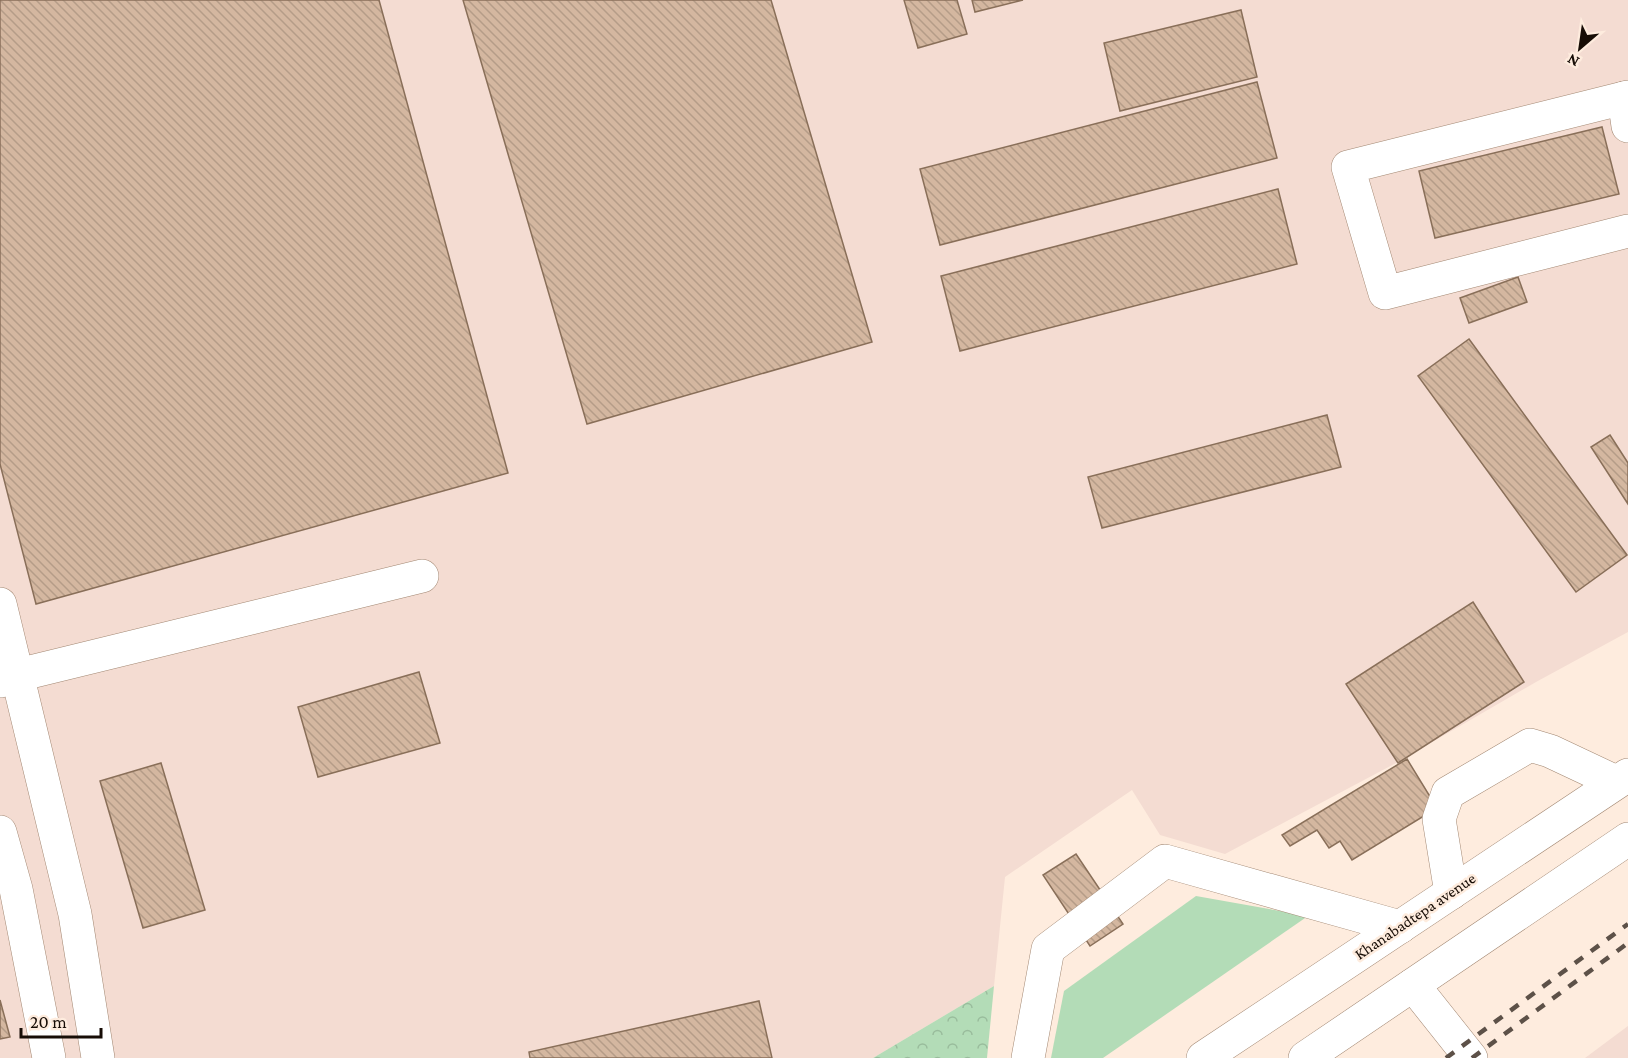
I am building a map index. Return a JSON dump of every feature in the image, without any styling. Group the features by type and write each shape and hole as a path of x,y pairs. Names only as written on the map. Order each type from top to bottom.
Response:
{"main road":[{"path":"1627,107 1348,167 1384,293 1628,231"},
{"path":"9,678 423,576"},
{"path":"0,604 9,678 75,914 98,1058"},
{"path":"1450,893 1439,819 1448,793 1530,746 1550,751 1622,778"},
{"name":"Khanabadtepa avenue","path":"1203,1058 1622,778"},
{"path":"0,832 16,889 49,1058"},
{"path":"1305,1058 1628,839"},
{"path":"1028,1058 1048,949 1165,861 1400,927"},
{"path":"1413,985 1471,1058"}],"shaded area":[{"path":"0,0 1628,0 1628,632 1396,763 1225,854 1160,835 1132,790 1005,877 994,986 873,1058 0,1058"},
{"path":"1628,1026 1628,1058 1585,1058"}],"green space":[{"path":"1196,896 1308,916 1103,1058 1051,1058 1064,991"},
{"path":"994,986 987,1058 873,1058"}],"building":[{"path":"0,0 379,0 508,473 36,604 0,464"},
{"path":"463,0 771,0 872,342 587,424"},
{"path":"904,0 957,0 967,34 918,48"},
{"path":"972,0 1023,0 975,12"},
{"path":"1241,10 1257,77 1120,111 1104,43"},
{"path":"1257,82 1277,158 940,245 920,169"},
{"path":"1602,127 1619,194 1435,238 1419,171"},
{"path":"1278,189 1297,264 960,351 941,276"},
{"path":"1518,277 1527,302 1469,323 1460,298"},
{"path":"1469,339 1627,555 1576,592 1418,376"},
{"path":"1327,415 1341,467 1102,528 1088,477"},
{"path":"1610,435 1628,463 1628,504 1591,447"},
{"path":"1473,602 1524,682 1398,763 1346,684"},
{"path":"419,672 440,743 318,777 298,707"},
{"path":"1407,759 1437,808 1352,860 1340,841 1329,848 1317,830 1290,846 1282,835"},
{"path":"161,763 205,910 143,928 100,781"},
{"path":"1076,854 1123,924 1090,946 1043,875"},
{"path":"0,1000 10,1037 0,1039"},
{"path":"759,1001 772,1058 530,1058 529,1052"}],"railway":[{"path":"1446,1058 1628,924"},
{"path":"1472,1058 1628,943"}]}
